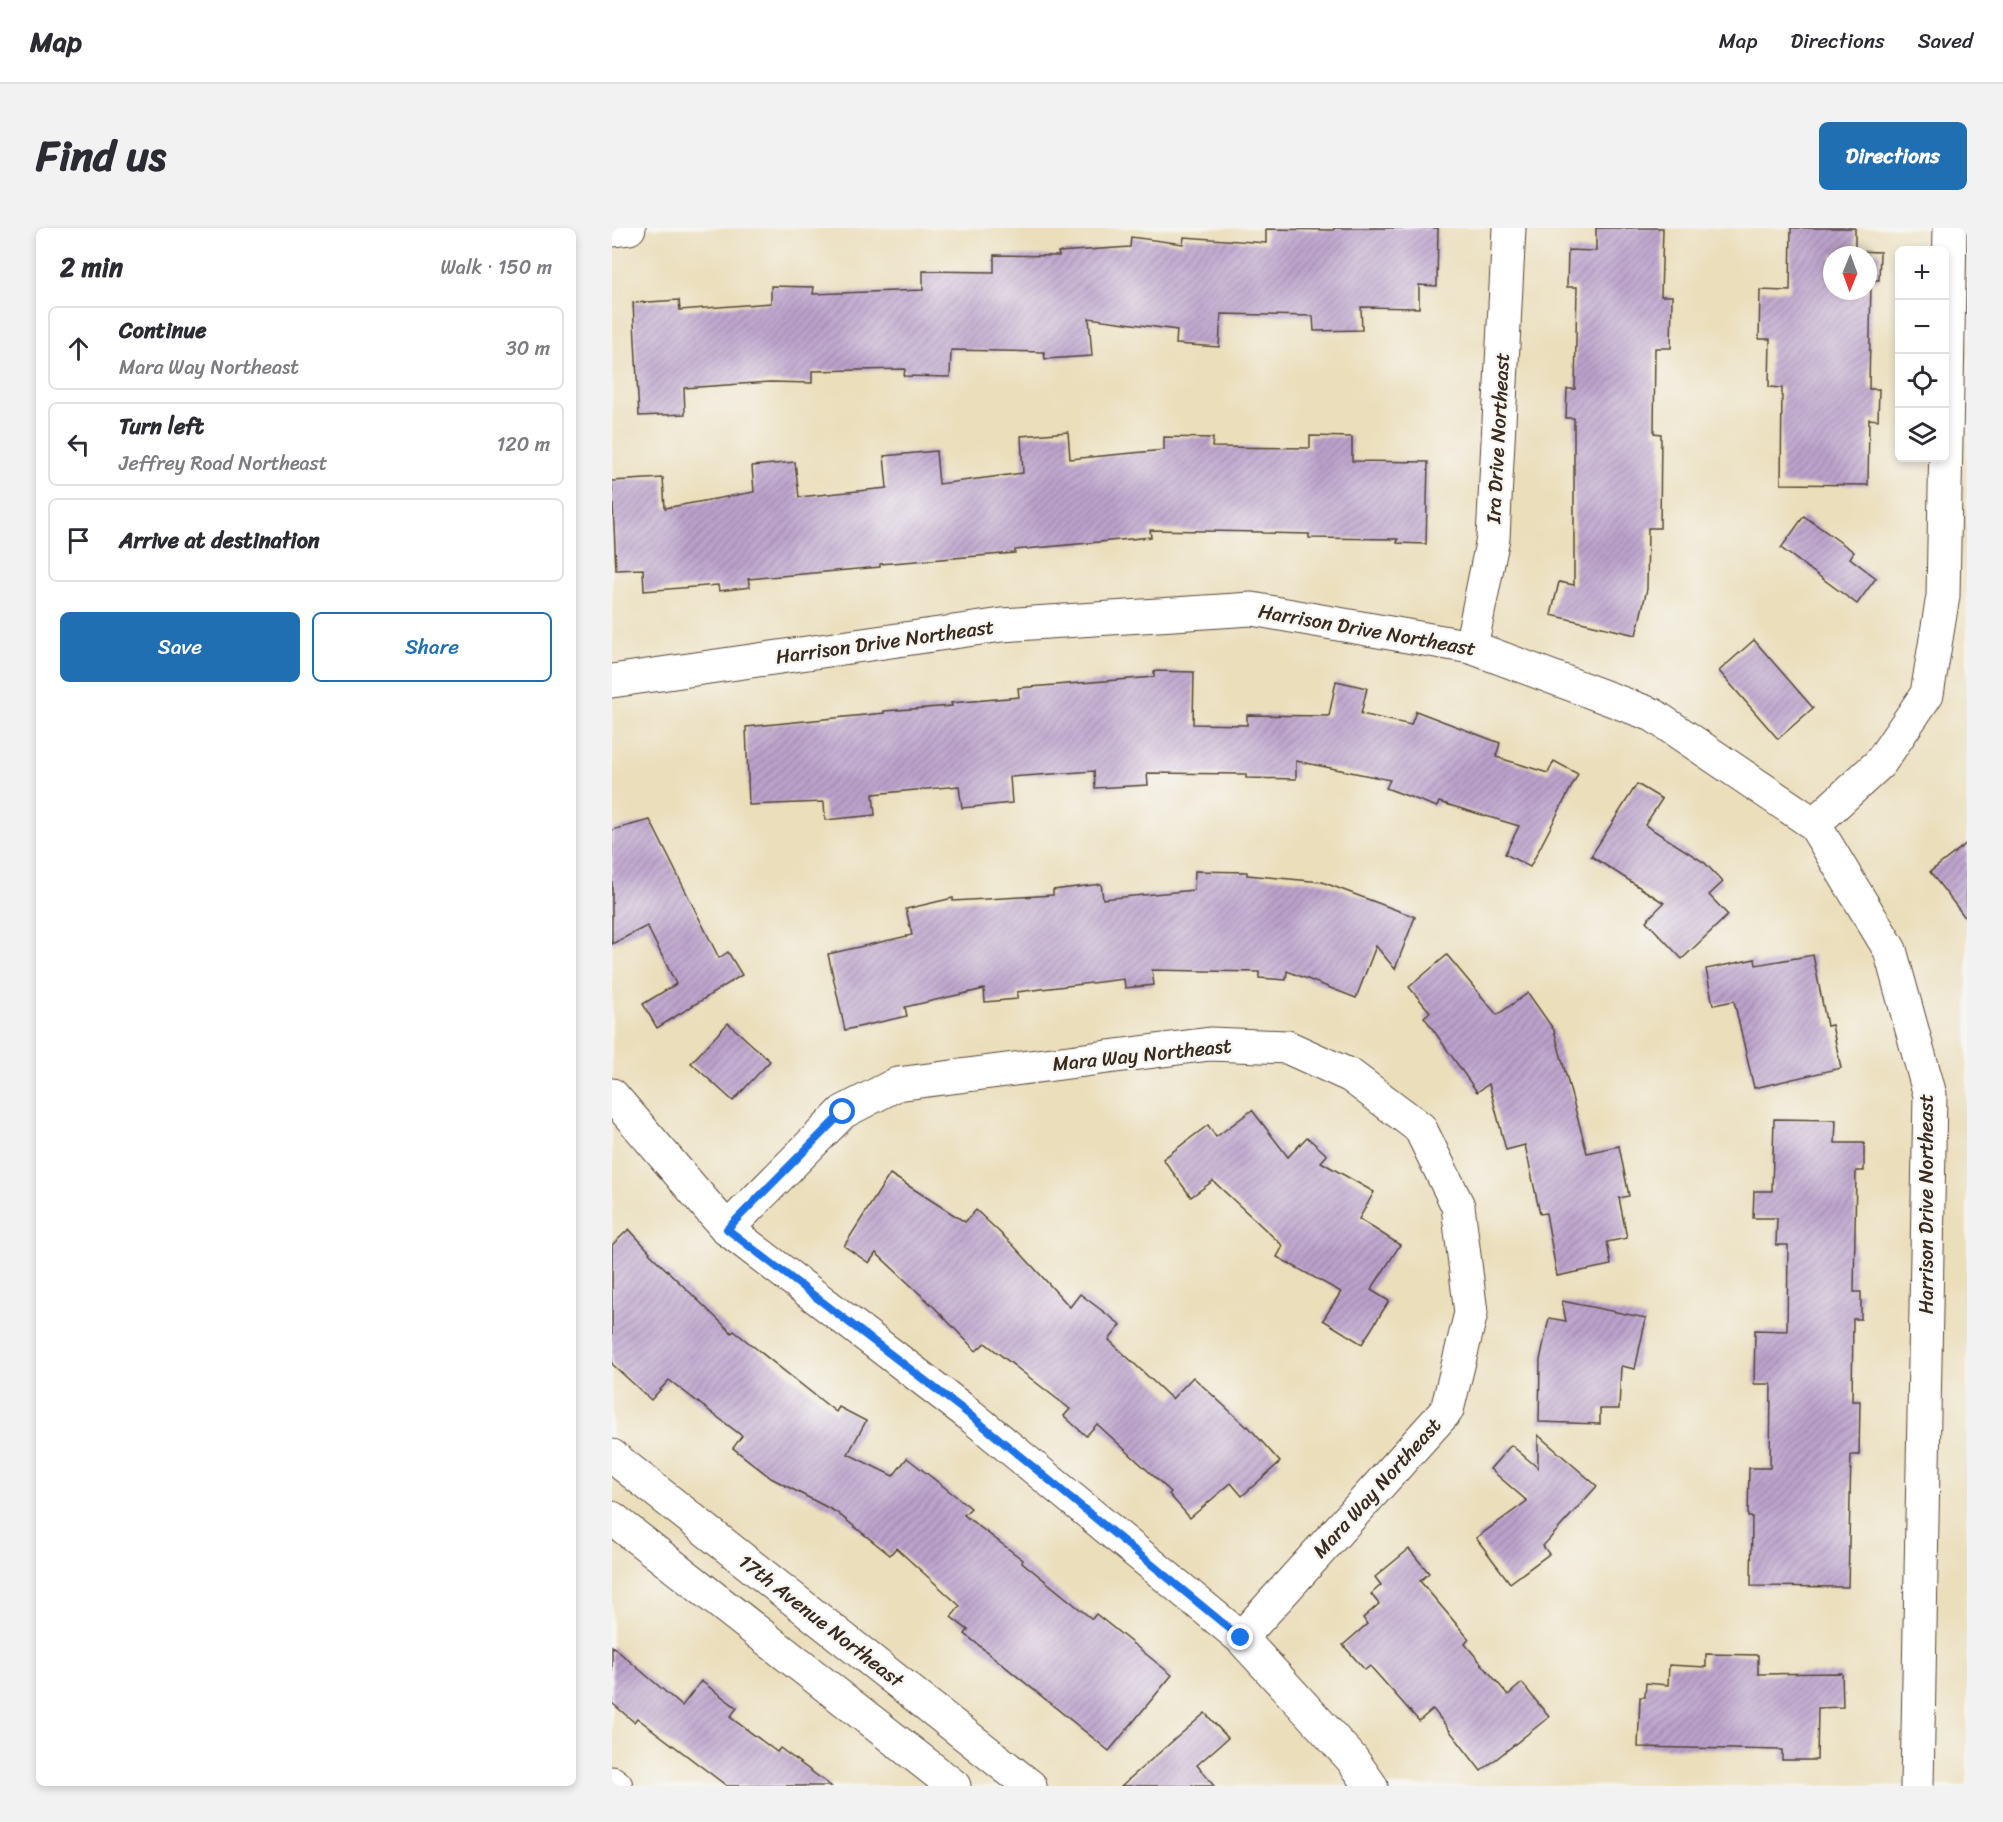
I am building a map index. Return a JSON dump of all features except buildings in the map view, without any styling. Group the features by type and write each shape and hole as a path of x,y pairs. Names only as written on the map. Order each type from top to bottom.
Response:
{"street":[{"path":"612,230 629,228"},
{"name":"Ira Drive Northeast","path":"1471,647 1493,538 1509,228"},
{"path":"1814,824 1880,763 1927,694 1943,596 1950,228"},
{"name":"Harrison Drive Northeast","path":"612,681 1002,625 1252,609 1471,647 1653,715 1814,824 1890,950 1930,1095 1917,1786"},
{"name":"Mara Way Northeast","path":"727,1229 843,1112 897,1084 1210,1044 1287,1047 1351,1076 1420,1128 1458,1206 1471,1313 1447,1410 1241,1638"},
{"path":"612,1095 727,1229 970,1415 1241,1638 1352,1759 1371,1786"},
{"name":"17th Avenue Northeast","path":"612,1456 1030,1786"},
{"path":"612,1518 954,1786"}],"route":[{"path":"843,1112 727,1229 970,1415 1241,1638"}]}
